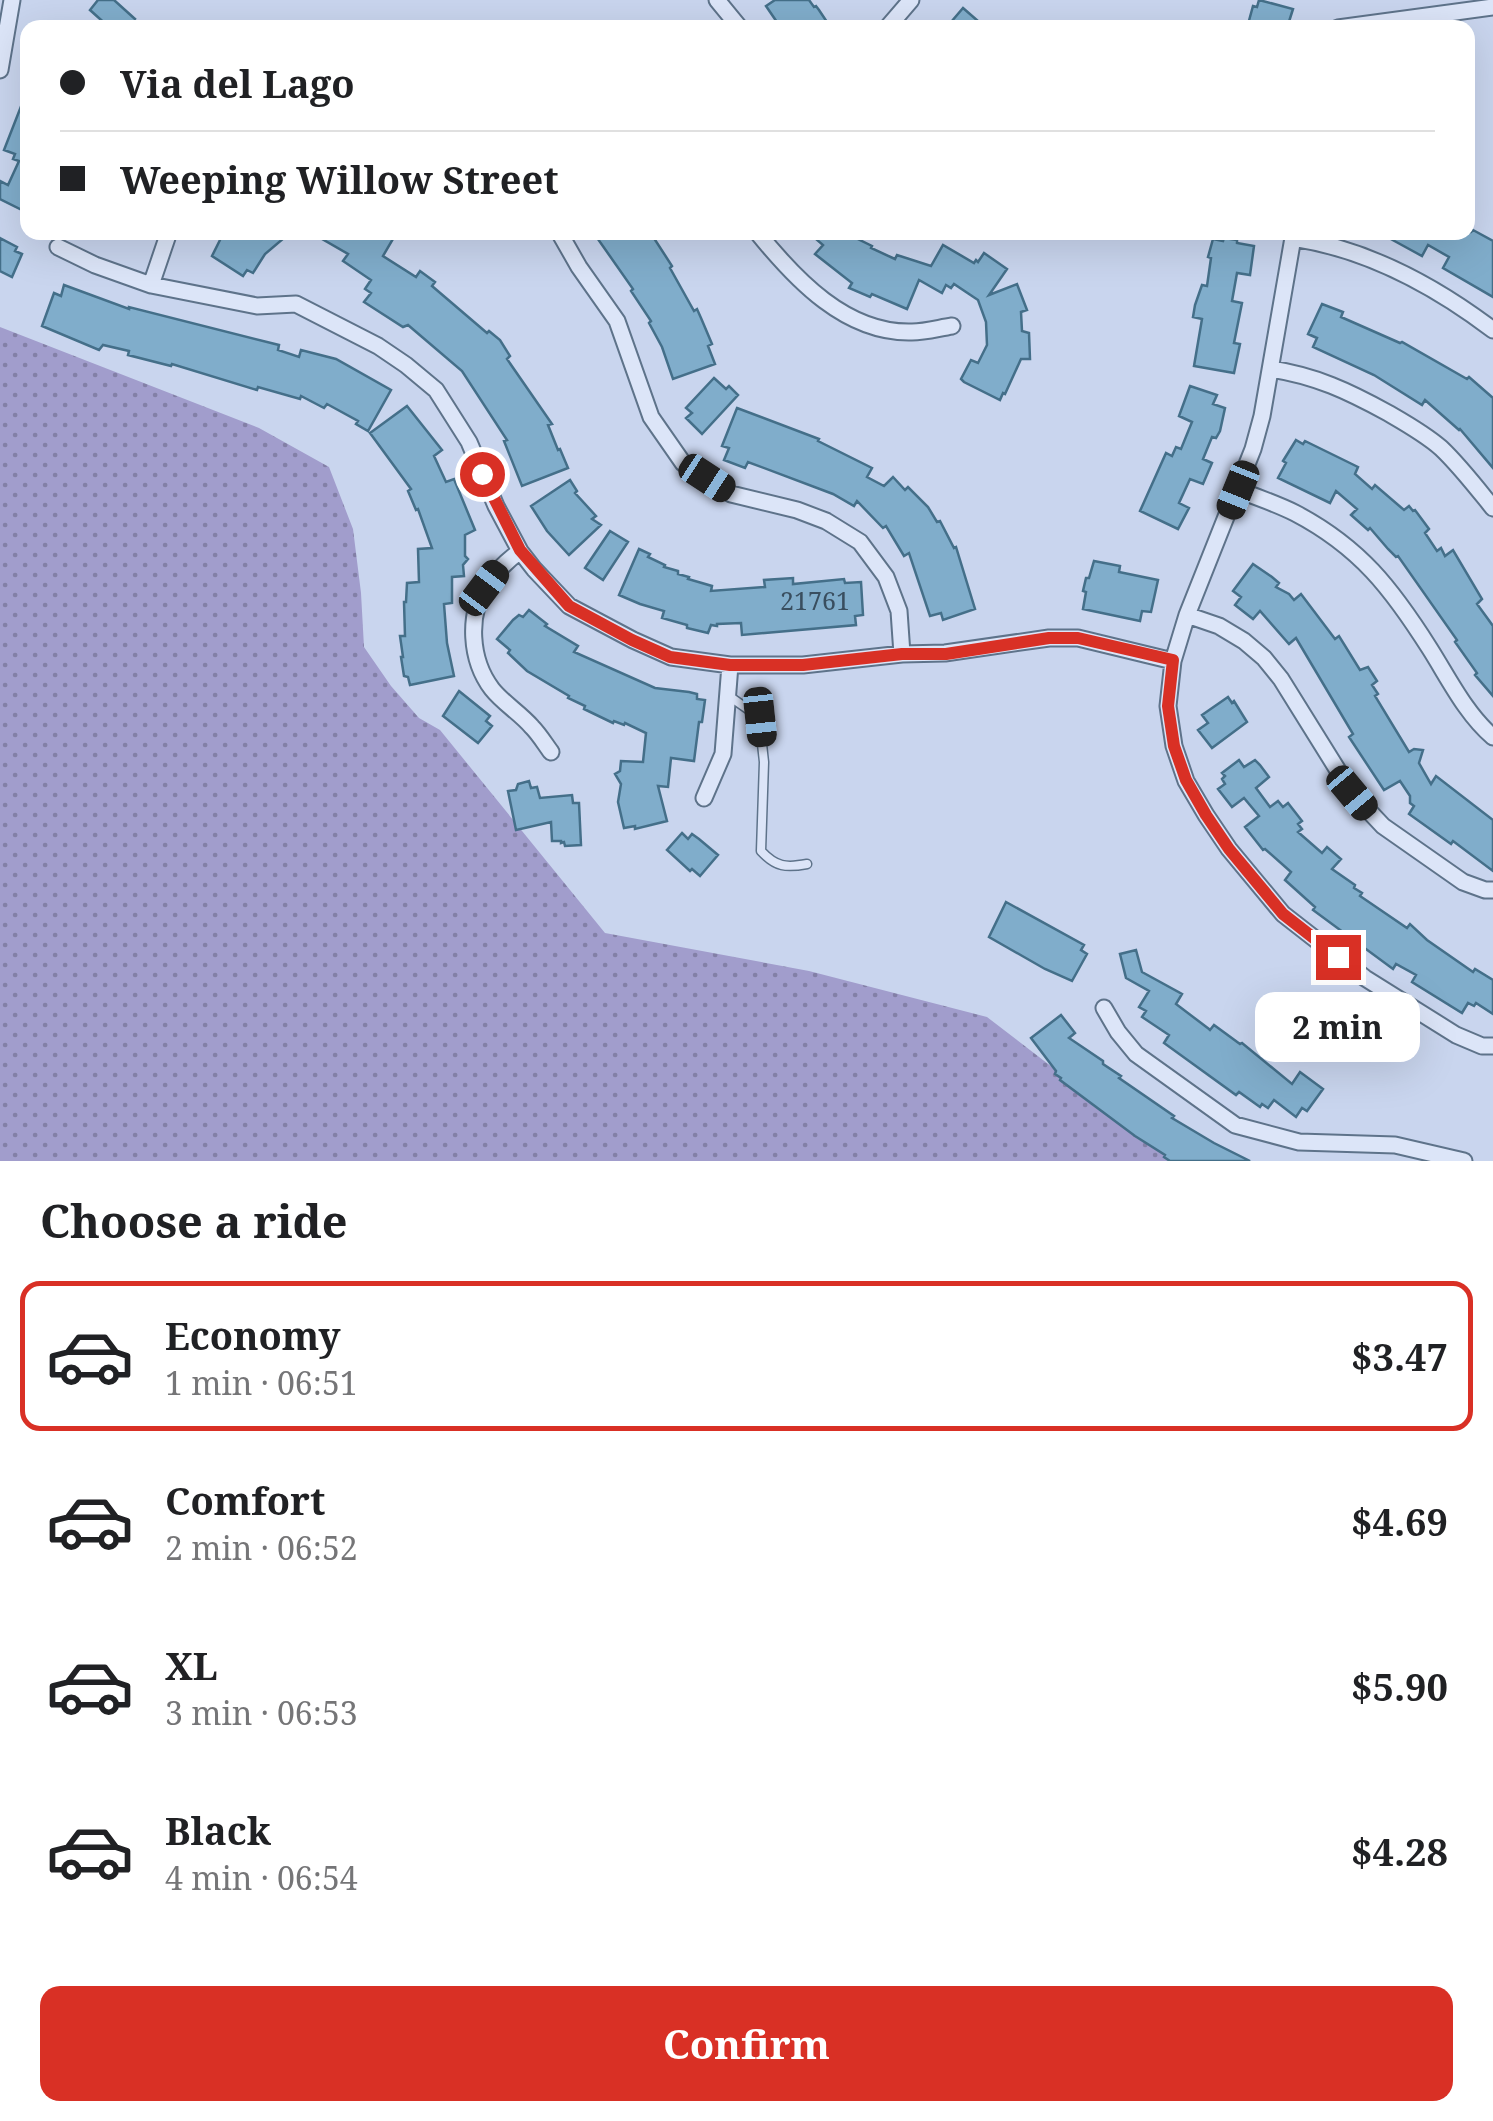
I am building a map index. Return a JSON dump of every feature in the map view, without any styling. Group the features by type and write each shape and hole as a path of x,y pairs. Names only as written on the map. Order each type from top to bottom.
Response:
{"street":[{"path":"0,70 12,0"},
{"path":"717,0 733,20"},
{"path":"894,20 911,0"},
{"path":"1397,20 1493,7"},
{"path":"151,285 166,240"},
{"path":"564,240 617,321 650,417 683,463 732,494 826,521 860,542 886,577 899,611 902,654"},
{"path":"764,240 786,267 840,312 878,326 911,332 952,326"},
{"path":"1293,240 1262,416 1173,660 1168,706 1174,746 1186,780 1206,815 1283,914 1365,978 1456,1035 1482,1046 1493,1046"},
{"path":"1312,240 1374,260 1469,312 1493,330"},
{"path":"58,246 95,265 151,285 257,306 296,304 378,346 436,390 469,442 520,550 569,606 670,657 730,665 803,665 902,654 946,654 1049,638 1078,638 1173,660"},
{"path":"1271,369 1323,380 1421,432 1461,468 1493,508"},
{"path":"1238,490 1292,511 1322,528 1368,565 1389,588 1472,714 1493,737"},
{"path":"520,550 484,588 475,615 476,656 491,688 552,752"},
{"path":"1188,615 1219,626 1264,658 1281,678 1352,793 1383,826 1463,882 1493,890"},
{"path":"704,798 723,754 730,665"},
{"path":"1104,1008 1136,1054 1236,1125 1299,1142 1394,1145 1464,1161"}],"lane":[{"path":"729,696 760,717 764,762 761,851 772,863 807,864"}],"shaded area":[{"path":"0,327 259,428 329,467 353,529 364,647 419,718 440,730 605,933 809,971 987,1017 1185,1161 0,1161"}],"building":[{"path":"98,0 114,0 135,19 101,20 90,10"},
{"path":"775,0 809,0 826,20 776,20 766,6"},
{"path":"1259,0 1293,9 1290,20 1249,20 1253,6 1257,7"},
{"path":"963,8 977,20 953,20"},
{"path":"20,109 20,209 0,199 0,181 8,185 19,161 13,159 15,154 4,150"},
{"path":"1475,231 1493,241 1493,297 1443,268 1449,257 1428,245 1422,256 1393,240 1475,240"},
{"path":"0,238 22,254 12,277 0,271"},
{"path":"220,240 282,240 265,254 253,273 247,270 243,276 212,256"},
{"path":"324,240 392,240 383,256 416,277 420,271 435,282 432,286 500,340 510,356 507,359 552,424 548,425 568,468 522,486 504,441 507,440 462,371 408,325 403,327 364,302 371,293 365,289 371,280 343,261 348,254"},
{"path":"599,240 655,240 694,311 697,309 712,344 708,346 715,364 673,379 651,321"},
{"path":"817,240 860,240 895,259 897,255 931,266 943,245 974,263 984,253 1007,269 989,295 1017,284 1027,310 1021,312 1022,331 1029,333 1030,359 1021,359 1000,400 964,382 961,379 971,360 978,363 987,345 986,322 978,300 954,284 951,288 946,285 942,293 919,280 907,309 872,294 870,297 849,288 852,283 815,254 823,245"},
{"path":"1213,240 1237,240 1254,246 1250,275 1237,273 1232,301 1242,303 1234,343 1240,344 1234,373 1194,366 1202,319 1193,317 1195,305 1202,285 1207,286"},
{"path":"64,285 129,309 279,345 278,350 299,357 301,350 336,359 391,390 368,431 327,404 324,408 301,396 300,399 258,387 257,390 103,345 99,350 42,326 54,293 61,296"},
{"path":"1322,304 1343,312 1341,317 1402,342 1469,377 1493,398 1493,468 1460,429 1425,400 1422,405 1374,375 1313,347 1317,338 1308,334"},
{"path":"714,378 738,395 702,434 686,418 692,413 686,408"},
{"path":"1190,386 1217,395 1213,404 1225,408 1220,431 1216,438 1212,437 1203,459 1212,463 1203,484 1190,479 1179,503 1189,508 1178,529 1140,511 1166,453 1172,456 1176,447 1181,449 1192,422 1179,416"},
{"path":"407,406 442,450 434,456 446,482 454,479 475,530 465,535 468,559 463,565 464,576 452,577 452,603 444,604 454,676 410,685 404,676 400,636 405,636 407,583 419,582 418,549 432,548 408,491 411,489 370,433"},
{"path":"737,408 819,439 872,468 867,477 884,486 893,477 905,490 908,487 940,521 956,547 975,609 943,620 941,613 930,616 909,553 904,556 886,526 883,528 857,501 854,506 833,494 748,462 745,468 724,460 729,448 722,446"},
{"path":"1296,440 1358,467 1355,474 1372,489 1375,485 1404,510 1409,506 1415,510 1429,529 1425,533 1437,551 1441,548 1445,556 1453,550 1482,599 1477,604 1493,626 1493,696 1475,675 1457,640 1398,556 1351,515 1357,509 1336,491 1330,503 1278,478"},
{"path":"570,480 575,493 596,516 592,519 601,525 569,555 531,506"},
{"path":"610,531 628,542 603,580 585,568"},
{"path":"639,549 664,567 712,586 711,591 765,587 764,580 793,578 793,584 844,579 845,583 861,582 863,615 855,616 856,625 742,635 741,623 711,625 708,633 687,628 662,618 664,611 619,595"},
{"path":"1094,561 1120,566 1119,572 1158,580 1151,612 1142,611 1140,621 1083,609 1083,591"},
{"path":"1253,564 1294,600 1301,594 1335,639 1339,636 1360,670 1368,667 1377,681 1372,685 1378,694 1375,696 1409,752 1423,750 1419,763 1431,784 1436,776 1493,820 1493,871 1409,814 1414,806 1400,781 1384,790 1349,737 1353,734 1296,638 1289,644 1260,611 1253,619 1235,605 1241,597 1233,591"},
{"path":"529,610 545,626 578,646 574,652 655,688 689,692 705,700 694,761 671,758 668,787 658,786 667,821 624,828 618,802 621,784 615,774 620,771 621,761 643,762 646,733 584,709 585,706 527,671 497,639 513,620"},
{"path":"459,691 490,716 486,721 492,726 478,743 443,716"},
{"path":"1228,697 1247,722 1212,748 1198,730 1208,723 1202,715"},
{"path":"1239,760 1244,767 1255,760 1260,765 1269,777 1256,788 1270,807 1278,801 1283,807 1288,803 1302,821 1298,832 1322,853 1327,847 1341,859 1332,869 1355,885 1362,893 1360,896 1407,928 1410,924 1473,972 1475,969 1493,980 1493,1014 1476,1003 1468,1003 1462,1013 1412,982 1416,975 1396,964 1393,969 1313,910 1315,907 1285,880 1291,872 1263,850 1245,827 1259,816 1244,798 1232,807 1218,789 1225,784 1222,773"},
{"path":"529,781 531,788 537,787 540,798 572,795 573,803 579,803 581,845 565,846 564,842 552,841 551,822 516,830 508,791"},
{"path":"682,833 688,839 692,834 718,855 700,876 667,850"},
{"path":"1006,902 1084,945 1081,950 1087,954 1072,981 989,937"},
{"path":"1136,950 1142,972 1182,994 1176,1004 1210,1030 1214,1025 1242,1043 1292,1084 1300,1072 1323,1089 1307,1111 1302,1108 1296,1117 1274,1100 1268,1108 1262,1104 1260,1107 1239,1092 1236,1095 1164,1043 1169,1035 1142,1017 1146,1011 1139,1007 1149,991 1126,978 1120,954"},
{"path":"1061,1015 1075,1033 1069,1038 1103,1061 1119,1078 1172,1118 1250,1161 1170,1161 1060,1080 1031,1038"}],"route":[{"path":"482,474 520,550 569,606 670,657 730,665 803,665 902,654 946,654 1049,638 1078,638 1173,660 1168,706 1174,746 1186,780 1229,849 1283,914 1338,957"}]}
